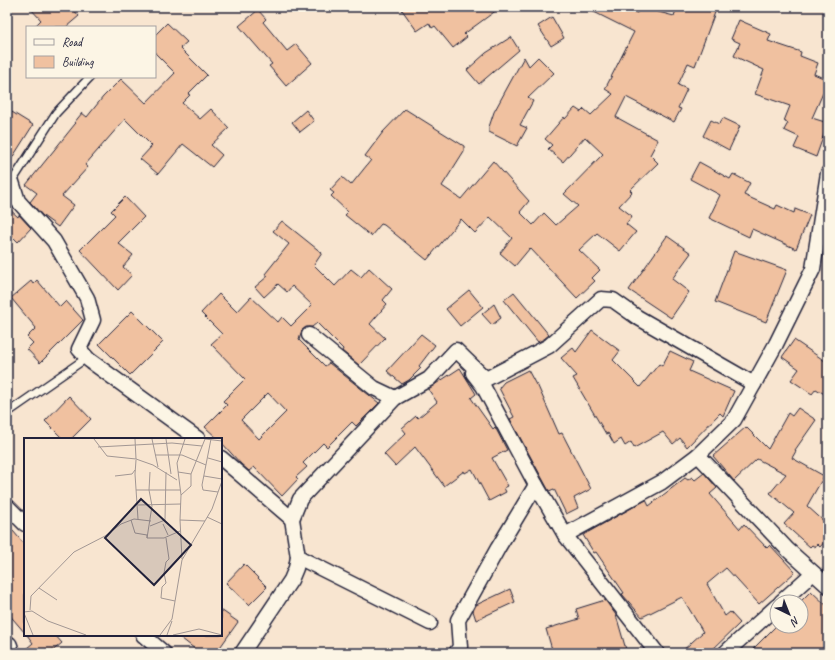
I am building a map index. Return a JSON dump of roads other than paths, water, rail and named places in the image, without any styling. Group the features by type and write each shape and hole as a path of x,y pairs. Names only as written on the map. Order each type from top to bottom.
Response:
{"main road":[{"path":"7,646 9,653"}],"street":[{"path":"565,534 662,482 698,454 734,420 813,269 828,173"},
{"path":"9,184 18,202 54,241 87,298 93,320 79,348 89,360 197,438"},
{"path":"456,350 486,379 549,346 601,299 613,300 637,317 754,384"},
{"path":"309,335 374,388 395,398"},
{"path":"242,653 291,580 296,568 298,557 292,519 300,499 395,398 429,379 456,350"},
{"path":"456,350 483,386 536,485 565,534 657,653"},
{"path":"698,454 788,550 828,586"},
{"path":"222,459 292,519"},
{"path":"456,653 460,647 458,620 498,548 536,485"},
{"path":"7,506 24,523"},
{"path":"298,557 430,623"},
{"path":"790,594 813,573"},
{"path":"725,653 769,613"},
{"path":"144,636 164,653"}],"lane":[{"path":"9,184 56,113 89,78"},
{"path":"7,413 82,361 89,360"}]}
